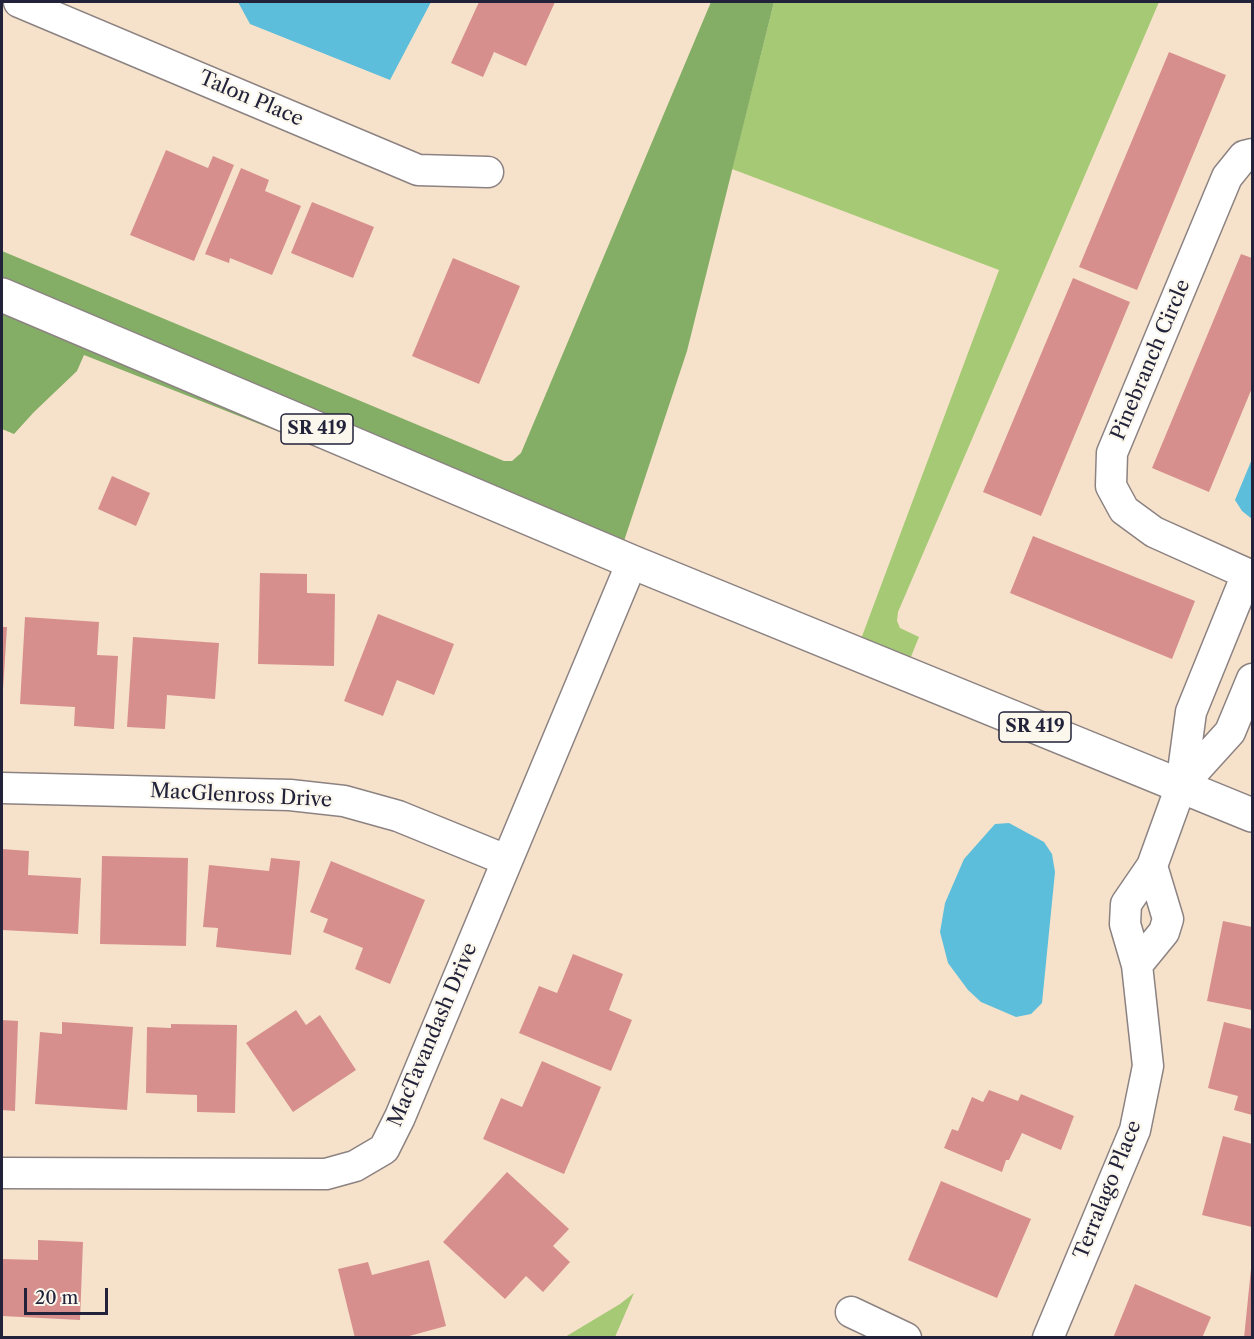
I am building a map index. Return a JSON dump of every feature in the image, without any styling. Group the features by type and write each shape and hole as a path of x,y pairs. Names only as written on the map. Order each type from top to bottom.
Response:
{"main road":[{"name":"SR 419","path":"2,295 632,562 1252,815"}],"street":[{"name":"Talon Place","path":"19,2 418,170 488,172"},
{"name":"Pinebranch Circle","path":"1250,575 1154,532 1124,510 1111,486 1112,453 1227,177 1244,156 1252,154"},
{"name":"MacTavandash Drive","path":"2,1173 326,1174 355,1166 384,1149 632,562"},
{"path":"1181,786 1191,712 1213,656 1250,575"},
{"path":"1213,656 1252,673"},
{"path":"1181,786 1230,732 1252,679"},
{"name":"Terralago Place","path":"1048,1338 1135,1130 1148,1066 1137,965 1125,924 1126,904 1152,866 1181,786"},
{"name":"MacGlenross Drive","path":"2,788 290,795 345,801 398,816 506,860"},
{"path":"1137,965 1164,932 1168,919 1152,866"},
{"path":"851,1312 906,1338"}],"green space":[{"path":"711,2 774,2 687,351 624,541 2,278 2,251 504,461 512,461 521,453"},
{"path":"774,2 1159,2 898,612 897,621 900,628 919,637 910,659 861,639 999,270 732,169"},
{"path":"2,313 305,442 84,355 77,371 14,434 2,429"},
{"path":"634,1293 615,1337 565,1337 620,1304"}],"water":[{"path":"238,2 431,2 390,80 250,24"},
{"path":"1252,459 1252,519 1242,511 1235,500"},
{"path":"1009,823 1044,842 1052,854 1055,872 1042,1003 1031,1014 1016,1017 981,1002 968,990 948,963 940,932 945,903 964,859 995,824"}],"building":[{"path":"479,2 555,2 526,66 494,52 483,77 451,63"},
{"path":"1169,52 1226,75 1137,290 1079,267"},
{"path":"166,150 208,168 213,156 234,165 194,261 130,235"},
{"path":"241,168 269,180 265,191 301,206 272,275 230,258 229,263 205,254"},
{"path":"312,202 374,227 353,278 291,253"},
{"path":"1241,254 1252,258 1252,388 1209,492 1152,468"},
{"path":"453,258 520,286 479,384 412,356"},
{"path":"1073,278 1130,302 1041,516 983,492"},
{"path":"112,476 150,493 136,526 98,509"},
{"path":"1033,536 1195,601 1172,659 1010,593"},
{"path":"260,573 307,574 307,593 335,594 334,666 258,664"},
{"path":"378,614 454,644 434,695 397,680 383,716 344,701"},
{"path":"25,617 99,622 97,655 118,656 114,729 74,726 75,707 20,704"},
{"path":"2,627 7,627 3,690 2,690"},
{"path":"133,637 219,643 215,699 167,695 165,729 127,727"},
{"path":"2,849 29,851 28,875 81,878 78,934 2,930"},
{"path":"102,856 188,858 186,946 100,944"},
{"path":"271,858 300,861 291,955 216,947 218,928 203,927 209,865 269,871"},
{"path":"331,861 425,900 390,984 355,969 363,948 323,932 328,919 310,912"},
{"path":"1223,921 1252,927 1252,1010 1207,1001"},
{"path":"573,954 623,974 609,1010 632,1020 611,1071 519,1033 539,986 557,993"},
{"path":"296,1010 306,1025 320,1015 356,1070 293,1112 246,1043"},
{"path":"2,1020 18,1021 15,1111 2,1110"},
{"path":"62,1022 133,1027 127,1110 35,1104 40,1032 62,1034"},
{"path":"1224,1022 1252,1029 1252,1115 1234,1110 1238,1096 1208,1088"},
{"path":"171,1024 237,1025 235,1113 197,1112 197,1095 146,1093 147,1027 171,1028"},
{"path":"542,1061 601,1087 564,1174 483,1139 501,1098 522,1107"},
{"path":"989,1090 1018,1101 1021,1094 1074,1116 1061,1150 1022,1133 1009,1160 1006,1160 1002,1172 944,1148 952,1129 958,1131 972,1097 983,1102"},
{"path":"1223,1136 1252,1144 1252,1227 1202,1215"},
{"path":"507,1172 569,1229 553,1246 570,1262 543,1292 526,1276 505,1299 443,1242"},
{"path":"941,1181 1031,1219 997,1298 908,1260"},
{"path":"38,1240 83,1242 80,1320 2,1316 2,1259 38,1260"},
{"path":"429,1260 446,1326 402,1338 355,1338 338,1269 368,1262 372,1275"},
{"path":"1251,1269 1252,1338 1244,1338"},
{"path":"1135,1284 1211,1317 1202,1338 1113,1338"}]}
